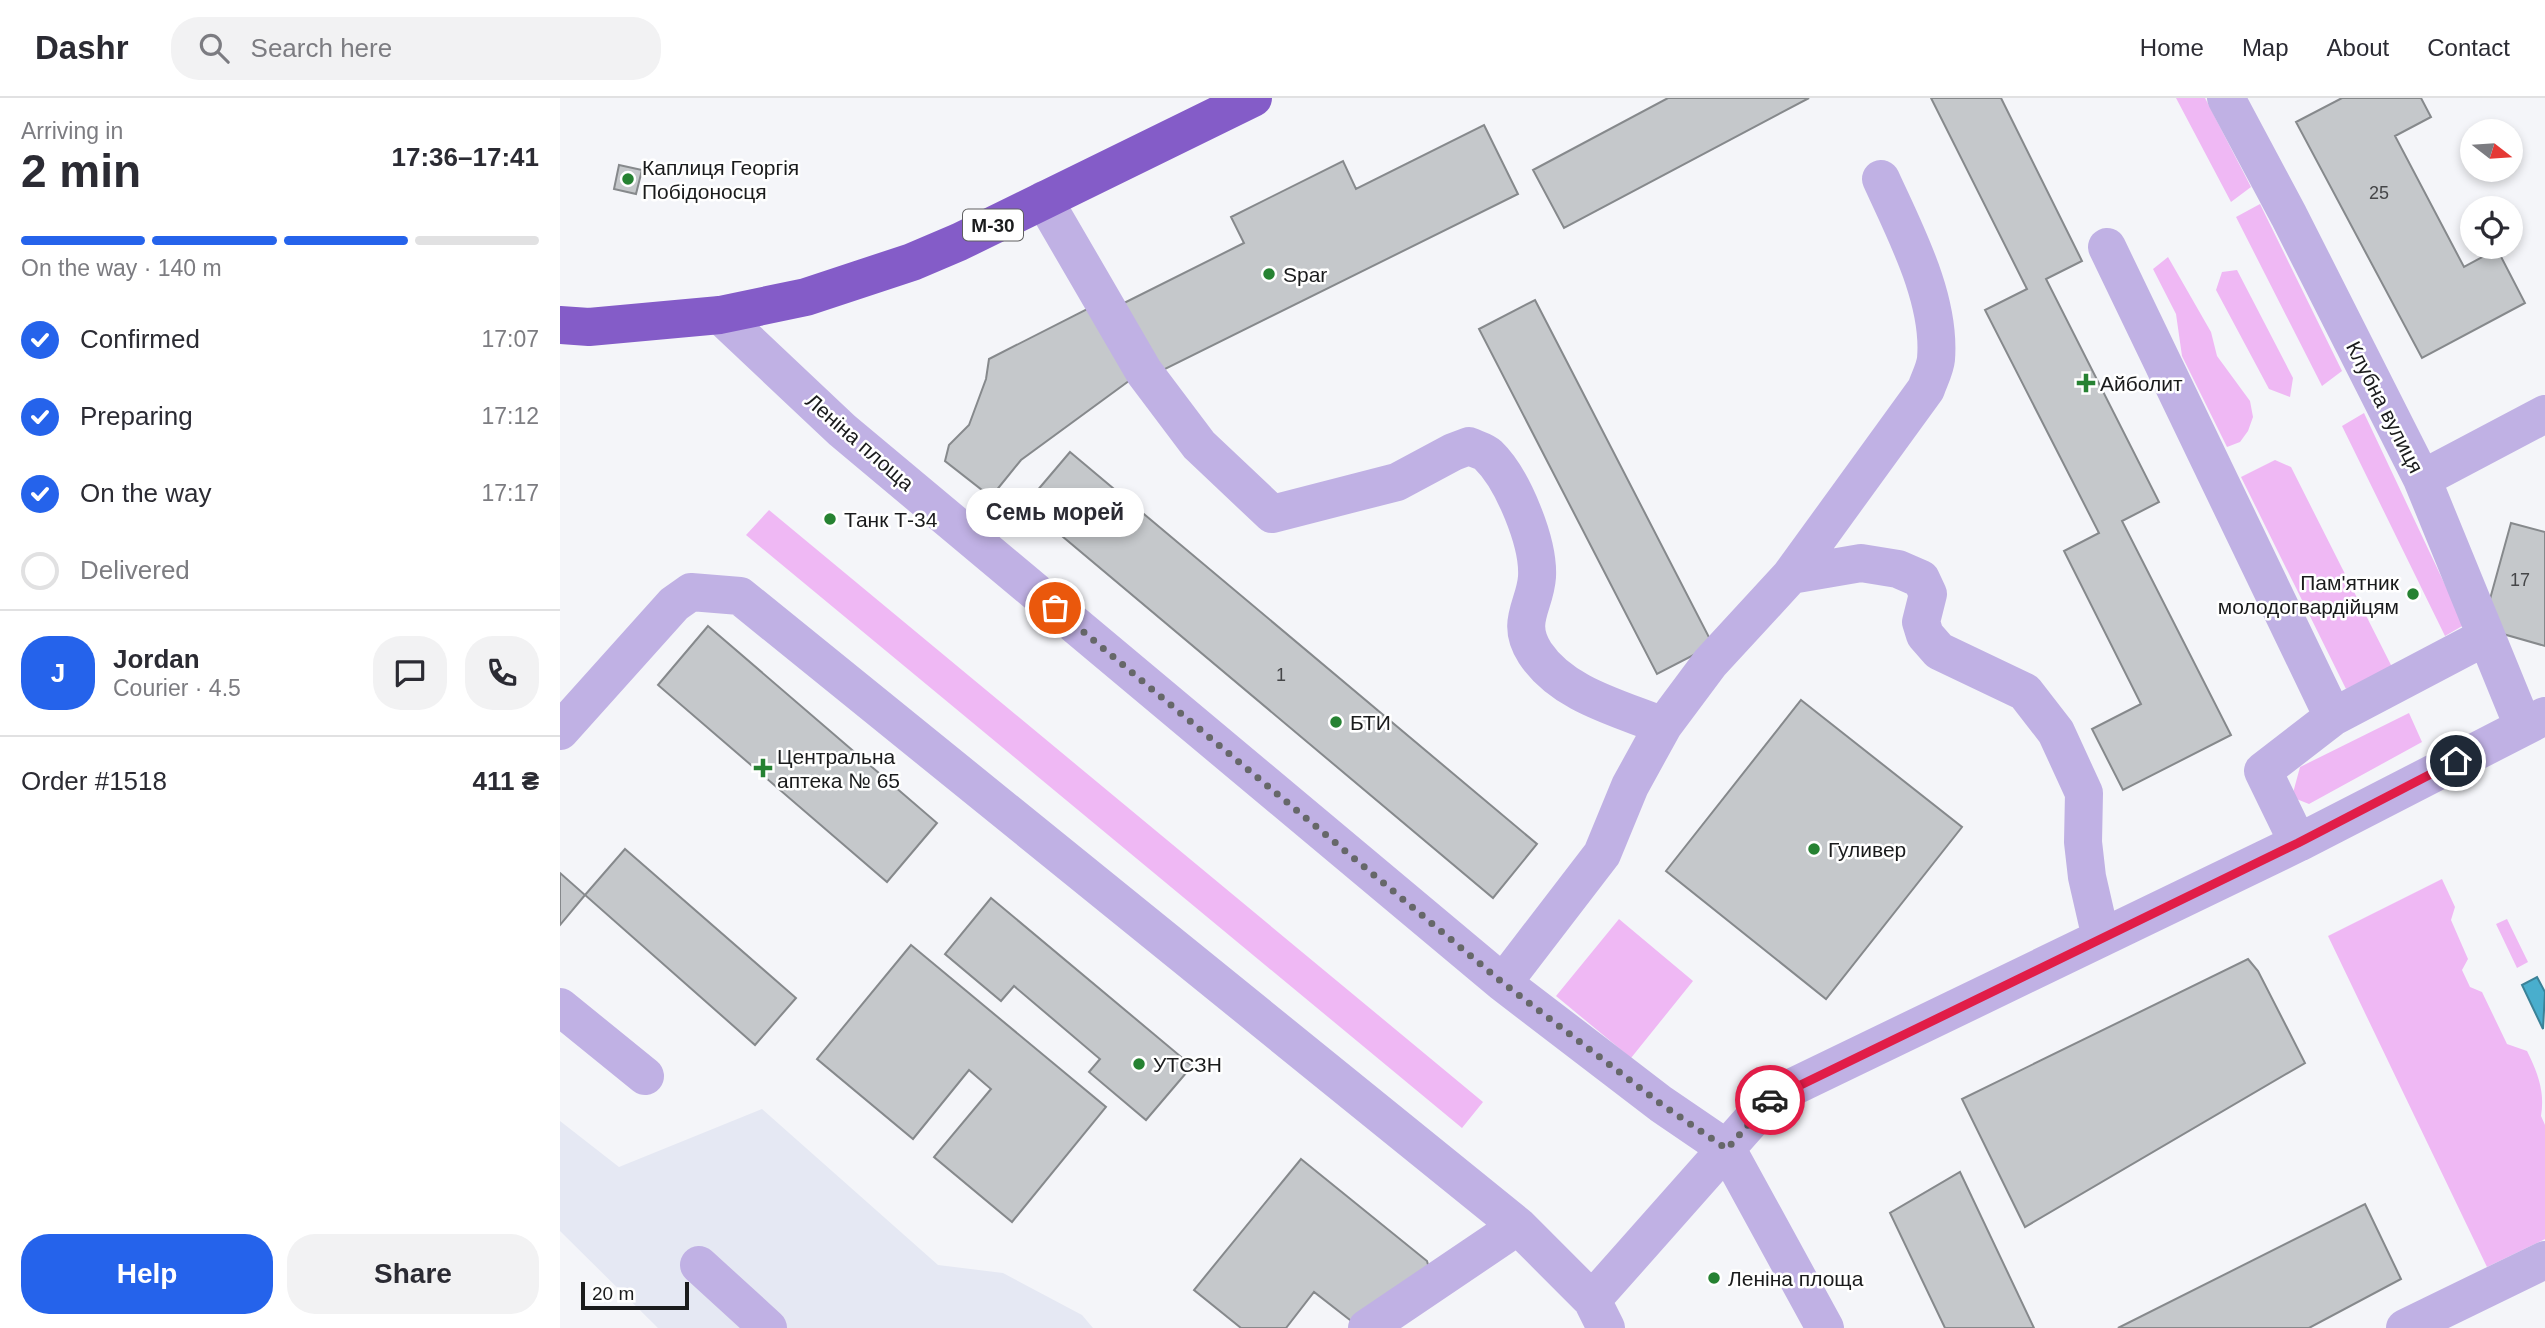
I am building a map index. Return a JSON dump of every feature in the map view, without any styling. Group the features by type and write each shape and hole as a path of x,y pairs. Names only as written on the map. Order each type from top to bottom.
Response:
{"highway":[{"name":"М-30","path":"560,325 589,327 720,315 806,297 912,262 959,242 1253,98"}],"street":[{"name":"Клубна вулиця","path":"2226,98 2289,216 2422,480 2485,637 2534,721"},
{"path":"1503,983 1602,854 1630,786 1663,726 1710,663 1791,575 1926,389 1936,361 1936,329 1920,269 1881,179"},
{"path":"1044,200 1144,372 1199,445 1272,514 1397,482 1452,452 1469,446 1487,454 1513,487 1537,555 1537,580 1525,624 1534,652 1556,678 1590,696 1663,726"},
{"path":"2107,247 2333,718"},
{"name":"Леніна площа","path":"720,315 842,430 1503,983 1661,1104 1727,1149 1825,1328"},
{"path":"2422,480 2545,414"},
{"path":"1791,575 1861,563 1898,569 1921,579 1927,594 1922,622 1925,635 1939,651 2025,692 2056,733 2084,793 2083,842 2087,877 2101,938"},
{"path":"560,731 674,604 691,592 740,596 1518,1226 1599,1314 1727,1149 1772,1097 2298,843 2534,721"},
{"path":"2298,843 2263,771 2333,718 2485,637"},
{"path":"560,1007 645,1076"},
{"path":"1367,1328 1518,1226"},
{"path":"2405,1328 2545,1260"},
{"path":"699,1265 768,1328"}],"shaded area":[{"path":"2176,98 2205,98 2251,187 2231,202"},
{"path":"2260,204 2342,371 2322,386 2236,217"},
{"path":"2168,257 2211,332 2217,356 2250,401 2253,417 2248,431 2240,442 2227,447 2182,356 2176,314 2153,269"},
{"path":"2237,270 2293,378 2290,397 2269,389 2216,290 2222,272"},
{"path":"2364,413 2464,625 2445,636 2342,426"},
{"path":"2275,460 2291,467 2392,667 2346,689 2241,477"},
{"path":"769,510 1483,1102 1462,1128 746,535"},
{"path":"2409,713 2422,742 2309,804 2294,798 2300,767"},
{"path":"2442,879 2455,907 2451,920 2468,959 2462,970 2470,987 2482,992 2507,1044 2527,1051 2541,1091 2541,1116 2545,1125 2545,1239 2487,1267 2328,936"},
{"path":"1619,919 1693,981 1631,1058 1556,996"},
{"path":"2507,919 2528,962 2517,968 2496,924"},
{"path":"762,1109 938,1265 1003,1273 1082,1315 1093,1328 658,1328 560,1231 560,1121 619,1167"}],"water":[{"path":"2537,977 2545,992 2543,1029 2522,985"}],"building":[{"path":"1668,98 1809,98 1564,228 1533,170"},
{"path":"1931,98 2001,98 2082,261 2046,279 2159,502 2122,521 2231,735 2123,790 2092,729 2141,704 2064,551 2099,533 1985,310 2027,289"},
{"path":"2342,98 2421,98 2431,117 2395,136 2464,267 2479,259 2502,259 2525,303 2422,358 2296,122"},
{"name":"Spar","path":"1484,125 1518,194 1155,374 1120,305 1244,243 1231,217 1343,161 1356,189"},
{"name":"Каплиця Георгія Побідоносця","path":"619,165 642,170 636,194 614,189"},
{"path":"1535,300 1713,645 1657,674 1479,329"},
{"path":"1097,304 1137,375 1021,460 991,497 945,461 949,445 969,425 986,379 989,359"},
{"path":"1070,452 1537,844 1493,898 1025,505"},
{"path":"2511,523 2545,532 2545,646 2482,628"},
{"path":"708,626 937,823 887,882 658,685"},
{"name":"Гуливер","path":"1801,700 1962,827 1826,999 1666,871"},
{"path":"625,849 796,998 755,1045 585,895"},
{"path":"560,873 585,895 560,925"},
{"path":"991,898 1192,1066 1146,1120 1089,1072 1100,1059 1014,986 1001,1001 945,954"},
{"path":"911,945 1106,1107 1012,1222 934,1157 991,1089 969,1070 913,1139 817,1059"},
{"path":"2248,959 2258,971 2305,1063 2025,1227 1962,1099"},
{"path":"1301,1159 1427,1261 1430,1272 1359,1327 1314,1292 1286,1328 1241,1328 1194,1290"},
{"path":"1960,1172 2034,1328 1945,1328 1890,1213"},
{"path":"2365,1204 2401,1279 2309,1328 2118,1328"}],"way so far":[{"path":"1055,608 1503,983 1661,1104 1727,1149 1770,1100"}],"place":[{"name":"Каплиця Георгія Побідоносця","path":"628,179"},
{"name":"Spar","path":"1269,274"},
{"name":"Айболит","path":"2086,383"},
{"name":"Танк Т-34","path":"830,519"},
{"name":"Пам'ятник молодогвардійцям","path":"2413,594"},
{"name":"Семь морей","path":"1055,608"},
{"name":"БТИ","path":"1336,722"},
{"name":"Центральна аптека № 65","path":"763,768"},
{"name":"Гуливер","path":"1814,849"},
{"name":"УТСЗН","path":"1139,1064"},
{"name":"Леніна площа","path":"1714,1278"}],"route":[{"path":"1770,1100 2298,843 2456,761"}]}
